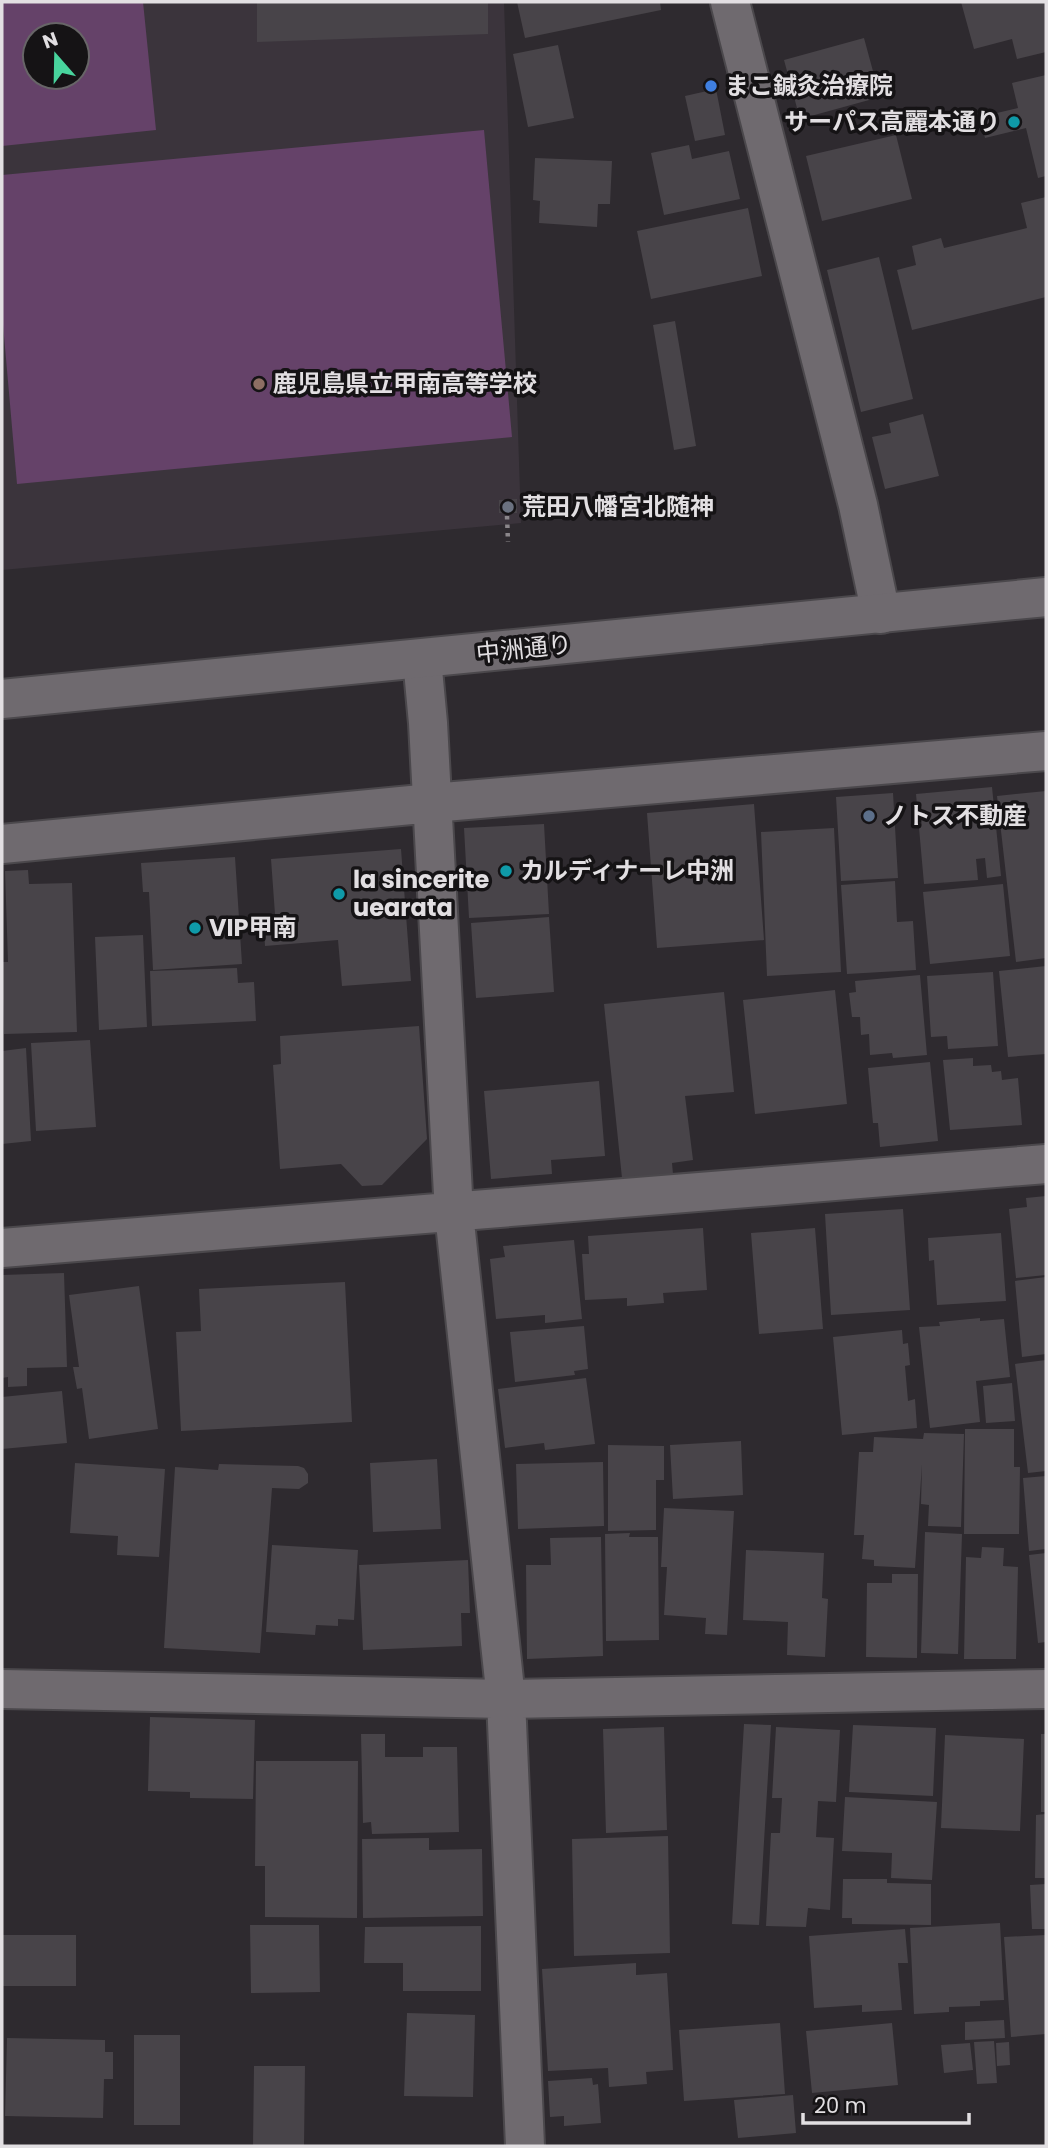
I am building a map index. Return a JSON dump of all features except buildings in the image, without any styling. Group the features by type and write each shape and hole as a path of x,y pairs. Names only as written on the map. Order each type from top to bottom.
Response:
{"street":[{"path":"730,2 858,505 881,614"},
{"name":"中洲通り","path":"2,699 881,614 1046,601"},
{"path":"422,659 428,723 454,1213 506,1699 525,2146"},
{"path":"2,844 432,803 1046,751"},
{"path":"2,1248 1046,1164"},
{"path":"2,1689 506,1699 1046,1689"}],"path":[{"path":"507,516 508,542"}],"shaded area":[{"name":"鹿児島県立甲南高等学校","path":"2,2 504,2 521,523 2,570"},
{"path":"2,2 143,2 156,130 2,146"},
{"path":"484,130 512,437 17,484 2,313 2,175"}],"place":[{"name":"まこ鍼灸治療院","path":"711,86"},
{"name":"サーパス高麗本通り","path":"1014,122"},
{"name":"鹿児島県立甲南高等学校","path":"259,384"},
{"name":"荒田八幡宮北随神","path":"508,507"},
{"name":"ノトス不動産","path":"869,816"},
{"name":"カルディナーレ中洲","path":"506,871"},
{"name":"la sincerite uearata","path":"339,894"},
{"name":"VIP甲南","path":"195,928"}]}
